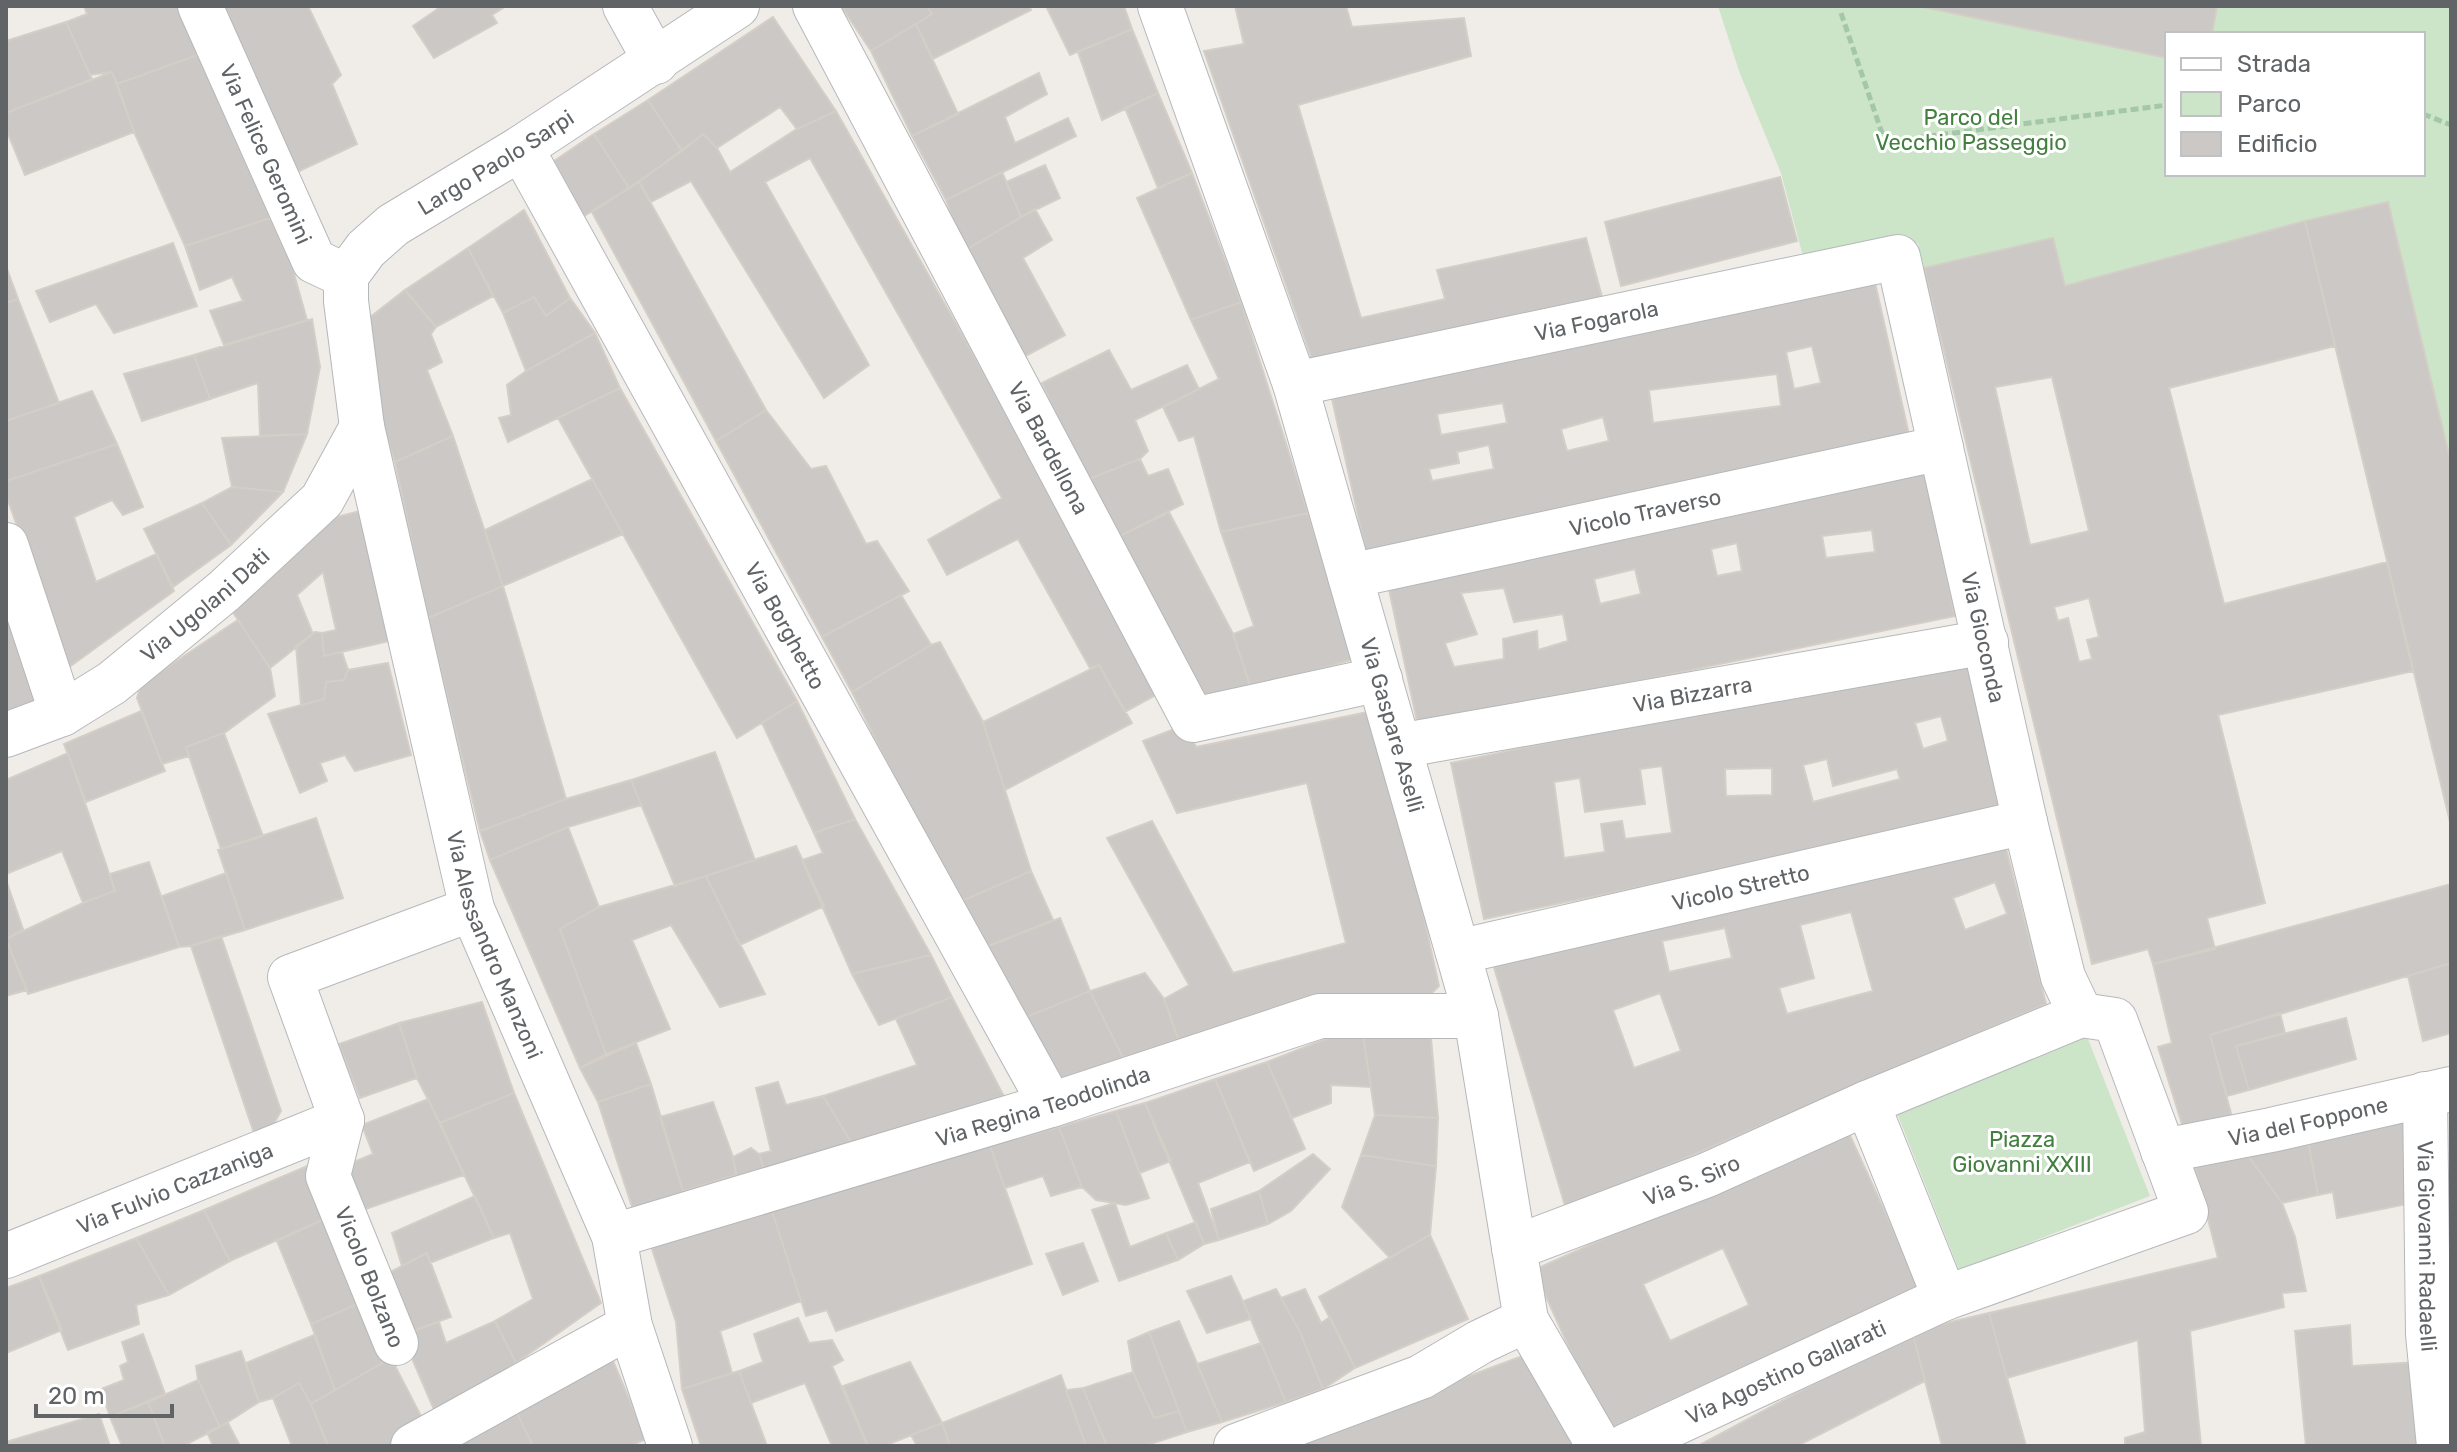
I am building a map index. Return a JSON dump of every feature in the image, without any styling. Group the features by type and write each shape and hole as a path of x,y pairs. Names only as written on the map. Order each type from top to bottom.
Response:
{"street":[{"name":"Via Felice Geromini","path":"200,6 314,261 346,276"},
{"path":"625,6 656,62"},
{"name":"Largo Paolo Sarpi","path":"346,276 366,249 393,225 521,148 737,6"},
{"name":"Via Bardellona","path":"815,6 1193,720 1380,679"},
{"name":"Via Gaspare Aselli","path":"1160,6 1295,384 1476,1016 1526,1320 1599,1446"},
{"name":"Via Borghetto","path":"521,148 1051,1105"},
{"name":"Via Fogarola","path":"1295,384 1898,257"},
{"name":"Via Gioconda","path":"1898,257 2025,822 2063,977 2081,1015"},
{"path":"346,276 346,301 362,427"},
{"name":"Via Ugolani Dati","path":"6,735 62,714 112,683 224,591 322,500 362,427"},
{"name":"Via Alessandro Manzoni","path":"362,427 472,909 614,1236 630,1326 670,1446"},
{"name":"Vicolo Traverso","path":"1350,576 1941,448"},
{"path":"6,545 62,714"},
{"name":"Via Bizzarra","path":"1399,746 1986,642"},
{"name":"Vicolo Stretto","path":"1458,952 2025,822"},
{"path":"342,1120 290,977 472,909"},
{"path":"2081,1015 2115,1020 2186,1212 1945,1298 1867,1103 2081,1015"},
{"name":"Via Regina Teodolinda","path":"614,1236 1051,1105 1320,1016 1476,1016"},
{"name":"Via del Foppone","path":"2163,1151 2271,1130 2438,1091"},
{"name":"Via Giovanni Radaelli","path":"2438,1091 2428,1334 2439,1446"},
{"name":"Via S. Siro","path":"1514,1248 1707,1175 1867,1103"},
{"name":"Via Fulvio Cazzaniga","path":"6,1256 342,1120"},
{"name":"Vicolo Bolzano","path":"342,1120 328,1176 396,1343"},
{"name":"Via Agostino Gallarati","path":"1626,1446 1945,1298"},
{"path":"1236,1446 1421,1377 1480,1342 1526,1320"},
{"path":"413,1446 630,1326"}],"path":[{"path":"1841,13 1885,142 2165,105"},
{"path":"2425,115 2451,125"},
{"path":"2440,120 2451,117"}],"green space":[{"name":"Parco del Vecchio Passeggio","path":"1718,6 2451,6 2451,463 2388,202 2305,221 2065,286 2053,239 1924,268 1918,243 1805,264 1781,173 1739,71"},
{"name":"Piazza Giovanni XXIII","path":"2086,1034 2150,1196 1959,1270 1895,1108"}],"building":[{"path":"84,6 181,6 203,53 117,84 112,72 90,75 66,22 87,14"},
{"path":"217,6 308,6 341,75 332,84 357,144 291,175"},
{"path":"438,6 506,6 492,15 497,23 434,58 413,26"},
{"path":"841,6 927,6 932,14 871,51"},
{"path":"927,6 1029,6 1031,10 933,59 916,24 932,14"},
{"path":"1046,6 1124,6 1132,29 1070,55"},
{"path":"1235,6 1346,6 1352,27 1464,18 1471,56 1298,105 1361,318 1445,299 1437,270 1586,238 1604,304 1315,368 1204,51 1244,44"},
{"path":"1919,6 2217,6 2212,32 2165,32 2165,58"},
{"path":"773,17 836,111 797,129 780,107 717,148 703,134 682,151 648,100"},
{"path":"66,22 92,79 6,113 6,41"},
{"path":"916,24 958,114 912,136 871,51"},
{"path":"1132,29 1158,93 1102,120 1078,52"},
{"path":"203,53 270,218 185,246 134,132 117,84"},
{"path":"112,72 134,132 25,175 6,129 6,113"},
{"path":"1039,73 1047,94 1005,117 1015,143 1068,118 1076,136 946,200 912,136"},
{"path":"1158,93 1192,173 1158,188 1125,108"},
{"path":"648,100 682,151 629,188 594,134"},
{"path":"836,111 1163,691 1125,712 1099,665 1090,668 1018,539 947,575 928,540 1002,498 810,158 765,182 869,365 824,398 691,181 651,202 639,182 703,134 717,148 730,172 797,129"},
{"path":"594,134 629,188 584,216 554,161"},
{"path":"1045,165 1060,198 1021,217 1006,182"},
{"path":"1002,172 1021,217 964,251 946,200"},
{"path":"1192,173 1241,302 1191,320 1137,198"},
{"path":"1780,177 1797,241 1621,286 1605,222"},
{"path":"639,182 766,410 716,441 592,212"},
{"path":"2388,202 2451,463 2451,826 2305,221"},
{"path":"1035,209 1052,240 1023,258 1065,335 1020,359 964,251"},
{"path":"524,210 570,298 546,316 534,297 503,313 468,248"},
{"path":"270,218 291,263 307,320 224,345 210,311 243,301 232,277 200,290 185,246"},
{"path":"2305,221 2335,346 2169,388 2224,604 2387,562 2413,671 2218,715 2265,903 2207,918 2215,949 2153,964 2148,949 2092,964 1924,268 2053,238 2065,286","holes":["2052,377 2089,531 2030,545 1995,387","2089,598 2099,637 2087,640 2092,659 2079,662 2068,618 2058,621 2054,607"]},
{"path":"173,243 197,306 114,333 96,304 50,322 36,291"},
{"path":"468,248 493,296 436,327 405,290"},
{"path":"6,266 18,299 6,303"},
{"path":"1874,278 1909,435 1367,556 1332,399","holes":["1812,346 1821,383 1794,389 1786,352","1777,374 1781,406 1653,423 1649,390","1503,403 1507,423 1441,435 1437,414","1603,417 1609,441 1567,451 1561,429","1489,445 1494,469 1432,481 1429,469 1459,463 1457,452"]},
{"path":"405,290 436,327 431,334 442,362 427,370 453,436 395,462 370,386 364,322"},
{"path":"534,297 546,316 570,298 595,333 526,371 503,313"},
{"path":"18,299 59,403 6,421 6,303"},
{"path":"1241,302 1308,513 1221,532 1194,436 1179,441 1163,407 1219,379 1191,320"},
{"path":"312,319 320,367 307,434 260,436 258,383 210,399 194,355"},
{"path":"595,333 620,388 508,442 499,418 511,415 507,385"},
{"path":"1109,350 1131,390 1187,365 1199,389 1135,420 1148,451 1140,459 1086,480 1042,383"},
{"path":"194,355 210,399 142,421 124,374"},
{"path":"620,388 797,701 737,738 558,418"},
{"path":"92,391 117,444 6,481 6,421"},
{"path":"766,410 811,469 826,466 866,544 877,541 909,591 822,637 716,441"},
{"path":"307,434 283,492 232,487 222,438"},
{"path":"453,436 503,586 428,618 395,462"},
{"path":"117,444 143,507 123,515 112,500 74,517 96,582 156,554 174,591 68,668 6,495 6,481"},
{"path":"1140,459 1148,476 1168,469 1183,504 1120,536 1086,480"},
{"path":"1924,469 1955,616 1418,726 1387,580","holes":["1872,530 1875,552 1826,558 1822,536","1737,543 1742,571 1717,576 1711,549","1635,569 1641,594 1600,604 1594,579","1504,588 1514,622 1563,614 1568,641 1538,650 1537,631 1503,639 1504,659 1454,667 1445,643 1477,634 1461,593"]},
{"path":"592,479 623,534 503,586 485,530"},
{"path":"232,487 283,492 231,545 202,503"},
{"path":"202,503 231,545 173,587 144,529"},
{"path":"360,511 389,641 324,656 322,633 336,630 323,572 297,595 313,634 270,668 230,608 322,521"},
{"path":"1169,512 1233,634 1251,688 1199,701 1120,536"},
{"path":"1308,513 1354,659 1251,688 1233,634 1254,626 1221,532"},
{"path":"503,586 566,799 480,831 428,618"},
{"path":"6,590 45,702 6,715"},
{"path":"901,595 931,645 852,692 822,637"},
{"path":"238,620 270,668 275,696 224,733 186,747 189,756 162,764 137,698 141,685"},
{"path":"315,632 322,633 324,656 342,652 348,670 344,680 326,682 324,699 301,705 296,646"},
{"path":"940,642 983,722 1031,871 957,903 852,692"},
{"path":"1973,654 2006,811 1484,919 1451,763","holes":["1941,716 1948,741 1923,749 1915,723","1827,759 1833,786 1897,769 1900,779 1813,802 1803,765","1662,766 1672,833 1625,839 1622,821 1601,824 1605,852 1564,858 1554,782 1580,778 1585,812 1645,804 1640,769","1772,768 1772,795 1726,796 1725,769"]},
{"path":"388,663 411,755 355,771 345,755 320,763 327,781 300,793 268,714 324,699 326,682 344,680 348,670"},
{"path":"1099,665 1132,723 1005,790 983,722"},
{"path":"797,701 855,819 814,833 762,723"},
{"path":"141,711 165,771 86,802 64,744"},
{"path":"1368,712 1403,823 1439,986 1429,996 1179,1041 1164,999 1189,985 1107,838 1152,821 1233,973 1346,943 1307,783 1177,813 1143,741 1185,725 1196,747"},
{"path":"224,733 263,836 221,849 186,747"},
{"path":"715,752 755,860 675,886 631,780"},
{"path":"68,753 115,891 83,903 62,851 6,874 6,780"},
{"path":"631,780 641,805 568,827 490,860 480,831 566,799"},
{"path":"316,818 343,898 245,930 218,850"},
{"path":"855,819 931,955 852,974 802,860 823,853 814,833"},
{"path":"568,827 599,907 560,929 606,1054 580,1068 490,860"},
{"path":"2002,833 2046,1004 1566,1209 1490,954","holes":["1995,882 2007,914 1965,930 1953,898","1851,912 1873,991 1787,1014 1779,988 1814,978 1800,925","1725,928 1732,958 1669,972 1662,941","1660,993 1681,1051 1634,1068 1613,1010"]},
{"path":"796,846 824,906 740,945 706,876"},
{"path":"149,862 179,947 28,994 6,939 115,891 110,874"},
{"path":"1031,871 1053,920 981,949 957,903"},
{"path":"226,873 245,930 179,947 162,896"},
{"path":"706,876 765,994 720,1007 671,925 632,940 670,1029 606,1054 560,929 599,907"},
{"path":"6,880 23,929 6,939"},
{"path":"2451,884 2451,963 2210,1035 2239,1143 2191,1153 2158,1047 2172,1043 2153,964"},
{"path":"1060,918 1090,991 1019,1020 981,949"},
{"path":"221,936 281,1111 272,1127 254,1133 191,946"},
{"path":"6,939 27,990 6,996"},
{"path":"931,955 952,997 879,1025 852,974"},
{"path":"2451,963 2451,1033 2423,1041 2408,976"},
{"path":"1145,973 1164,999 1179,1041 1125,1062 1090,991"},
{"path":"1090,991 1125,1062 1055,1088 1019,1020"},
{"path":"952,997 1010,1108 859,1155 823,1096 917,1065 896,1019"},
{"path":"482,1002 514,1093 440,1123 417,1078 399,1023"},
{"path":"2280,1013 2285,1033 2236,1046 2249,1090 2227,1096 2210,1035"},
{"path":"2346,1018 2356,1059 2249,1090 2236,1046"},
{"path":"399,1023 417,1078 360,1098 339,1044"},
{"path":"1363,1035 1431,1038 1438,1118 1375,1115"},
{"path":"1363,1035 1371,1087 1331,1085 1331,1103 1292,1118 1267,1062 1328,1038"},
{"path":"636,1043 651,1084 598,1102 580,1068"},
{"path":"1267,1062 1305,1149 1254,1171 1215,1079"},
{"path":"1215,1079 1250,1162 1198,1183 1219,1240 1204,1244 1145,1103"},
{"path":"778,1082 786,1105 823,1096 859,1155 768,1181 759,1154 771,1151 756,1088"},
{"path":"651,1084 683,1191 736,1175 739,1188 636,1219 598,1102"},
{"path":"514,1093 601,1303 516,1363 495,1321 533,1299 510,1233 494,1238 440,1123"},
{"path":"428,1099 464,1175 357,1212 342,1167 373,1154 362,1125"},
{"path":"713,1102 733,1157 736,1175 683,1191 660,1117"},
{"path":"1145,1103 1171,1161 1140,1173 1116,1111"},
{"path":"2406,1105 2412,1203 2337,1218 2333,1192 2318,1195 2306,1129"},
{"path":"1116,1111 1149,1198 1126,1205 1096,1200 1082,1187 1059,1127"},
{"path":"1375,1115 1438,1118 1436,1166 1361,1155"},
{"path":"1059,1127 1082,1187 1051,1196 1043,1176 1005,1188 990,1146"},
{"path":"1847,1129 1923,1295 1609,1436 1534,1270","holes":["1723,1248 1749,1305 1670,1341 1643,1284"]},
{"path":"2306,1129 2318,1195 2282,1203 2239,1143"},
{"path":"2239,1143 2282,1203 2295,1237 2306,1291 2282,1293 2284,1307 2190,1331 2201,1446 2122,1446 2125,1445 2125,1438 2145,1432 2138,1340 2007,1378 1989,1313 2218,1258 2191,1153"},
{"path":"990,1146 1032,1264 836,1331 827,1310 806,1316 771,1208"},
{"path":"751,1148 759,1154 768,1181 739,1188 733,1157"},
{"path":"1313,1154 1330,1169 1291,1211 1268,1224 1259,1191"},
{"path":"1361,1155 1436,1166 1430,1235 1390,1258 1342,1207"},
{"path":"312,1164 333,1215 230,1261 204,1210"},
{"path":"1259,1191 1268,1224 1219,1240 1211,1209"},
{"path":"475,1196 494,1238 430,1263 427,1253 402,1266 392,1233"},
{"path":"1115,1203 1130,1247 1166,1233 1178,1260 1119,1281 1092,1210"},
{"path":"771,1208 801,1301 720,1331 732,1373 682,1389 676,1322 651,1246"},
{"path":"204,1210 230,1261 169,1295 136,1238"},
{"path":"333,1215 367,1300 311,1324 277,1241"},
{"path":"1196,1222 1204,1244 1178,1260 1166,1233"},
{"path":"1430,1235 1468,1319 1355,1368 1319,1297"},
{"path":"136,1238 169,1295 136,1305 139,1324 68,1350 39,1276"},
{"path":"1083,1243 1098,1281 1063,1295 1046,1254"},
{"path":"427,1253 451,1317 402,1335 379,1278"},
{"path":"39,1276 62,1330 6,1353 6,1288"},
{"path":"1231,1276 1251,1319 1207,1333 1187,1291"},
{"path":"1276,1289 1300,1332 1323,1389 1286,1402 1243,1301"},
{"path":"1305,1289 1321,1323 1330,1317 1355,1368 1323,1389 1300,1332 1281,1298"},
{"path":"367,1300 391,1358 335,1390 311,1324"},
{"path":"1989,1313 2026,1446 1942,1446 1912,1331"},
{"path":"798,1318 809,1343 832,1340 843,1360 832,1366 868,1446 832,1446 805,1383 751,1403 739,1371 763,1362 754,1334"},
{"path":"495,1321 516,1363 438,1419 402,1335 439,1322 446,1343"},
{"path":"1179,1321 1222,1422 1187,1432 1149,1332"},
{"path":"2350,1325 2352,1366 2418,1362 2425,1446 2306,1446 2295,1331"},
{"path":"1912,1331 1925,1381 1797,1446 1698,1446"},
{"path":"1149,1332 1179,1411 1154,1418 1133,1372 1128,1341"},
{"path":"143,1334 165,1394 110,1417 101,1389 124,1380 120,1366 128,1362 122,1342"},
{"path":"314,1335 335,1390 311,1404 299,1383 259,1402 246,1363"},
{"path":"1261,1343 1286,1402 1222,1422 1197,1364"},
{"path":"241,1351 259,1402 220,1427 198,1380 196,1366"},
{"path":"1533,1352 1573,1446 1284,1446"},
{"path":"391,1358 426,1426 394,1446 328,1446 311,1404"},
{"path":"613,1361 646,1439 630,1446 533,1446 512,1403"},
{"path":"910,1362 942,1423 884,1446 868,1446 843,1386"},
{"path":"739,1371 767,1446 701,1446 682,1389"},
{"path":"1133,1372 1154,1418 1179,1411 1187,1432 1144,1446 1107,1446 1083,1388"},
{"path":"1061,1375 1086,1446 950,1446 942,1423"},
{"path":"198,1380 220,1427 183,1446 165,1446 148,1402"},
{"path":"299,1383 328,1446 292,1446 273,1398"},
{"path":"1083,1388 1107,1446 1086,1446 1066,1390"},
{"path":"148,1402 165,1446 122,1446 110,1417"},
{"path":"512,1403 533,1446 439,1446"},
{"path":"99,1414 110,1446 6,1446 6,1442"},
{"path":"228,1423 240,1446 213,1446 207,1432"},
{"path":"942,1423 950,1446 917,1446 911,1435"}]}
